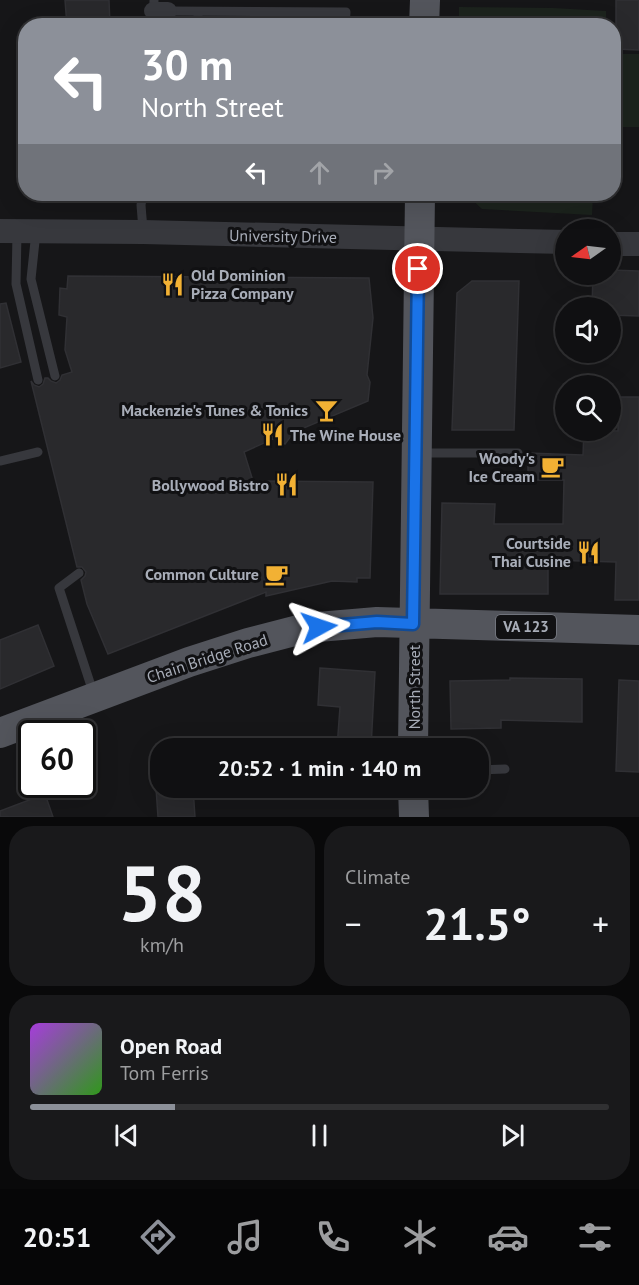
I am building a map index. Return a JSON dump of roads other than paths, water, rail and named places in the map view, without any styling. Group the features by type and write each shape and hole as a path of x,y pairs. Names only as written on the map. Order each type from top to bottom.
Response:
{"main road":[{"path":"424,18 425,0"},
{"name":"North Street","path":"414,734 413,624 420,201"},
{"name":"Chain Bridge Road","path":"0,733 189,662 306,628 377,622 639,630"},
{"path":"413,798 414,817"}],"street":[{"name":"University Drive","path":"18,231 555,242"},
{"path":"621,243 639,244"}],"lane":[{"path":"157,12 346,12 346,18"},
{"path":"198,12 198,18"},
{"path":"141,201 143,232"},
{"path":"18,231 56,376"},
{"path":"18,231 16,284 38,380"},
{"path":"0,461 38,452"},
{"path":"416,453 518,453"},
{"path":"79,573 59,588 95,697"},
{"path":"489,770 505,769"}],"place":[{"name":"Old Dominion Pizza Company","path":"173,284"},
{"name":"Mackenzie's Tunes & Tonics","path":"326,410"},
{"name":"The Wine House","path":"272,435"},
{"name":"Woody's Ice Cream","path":"553,467"},
{"name":"Bollywood Bistro","path":"287,485"},
{"name":"Courtside Thai Cusine","path":"589,552"},
{"name":"Common Culture","path":"277,574"}]}
